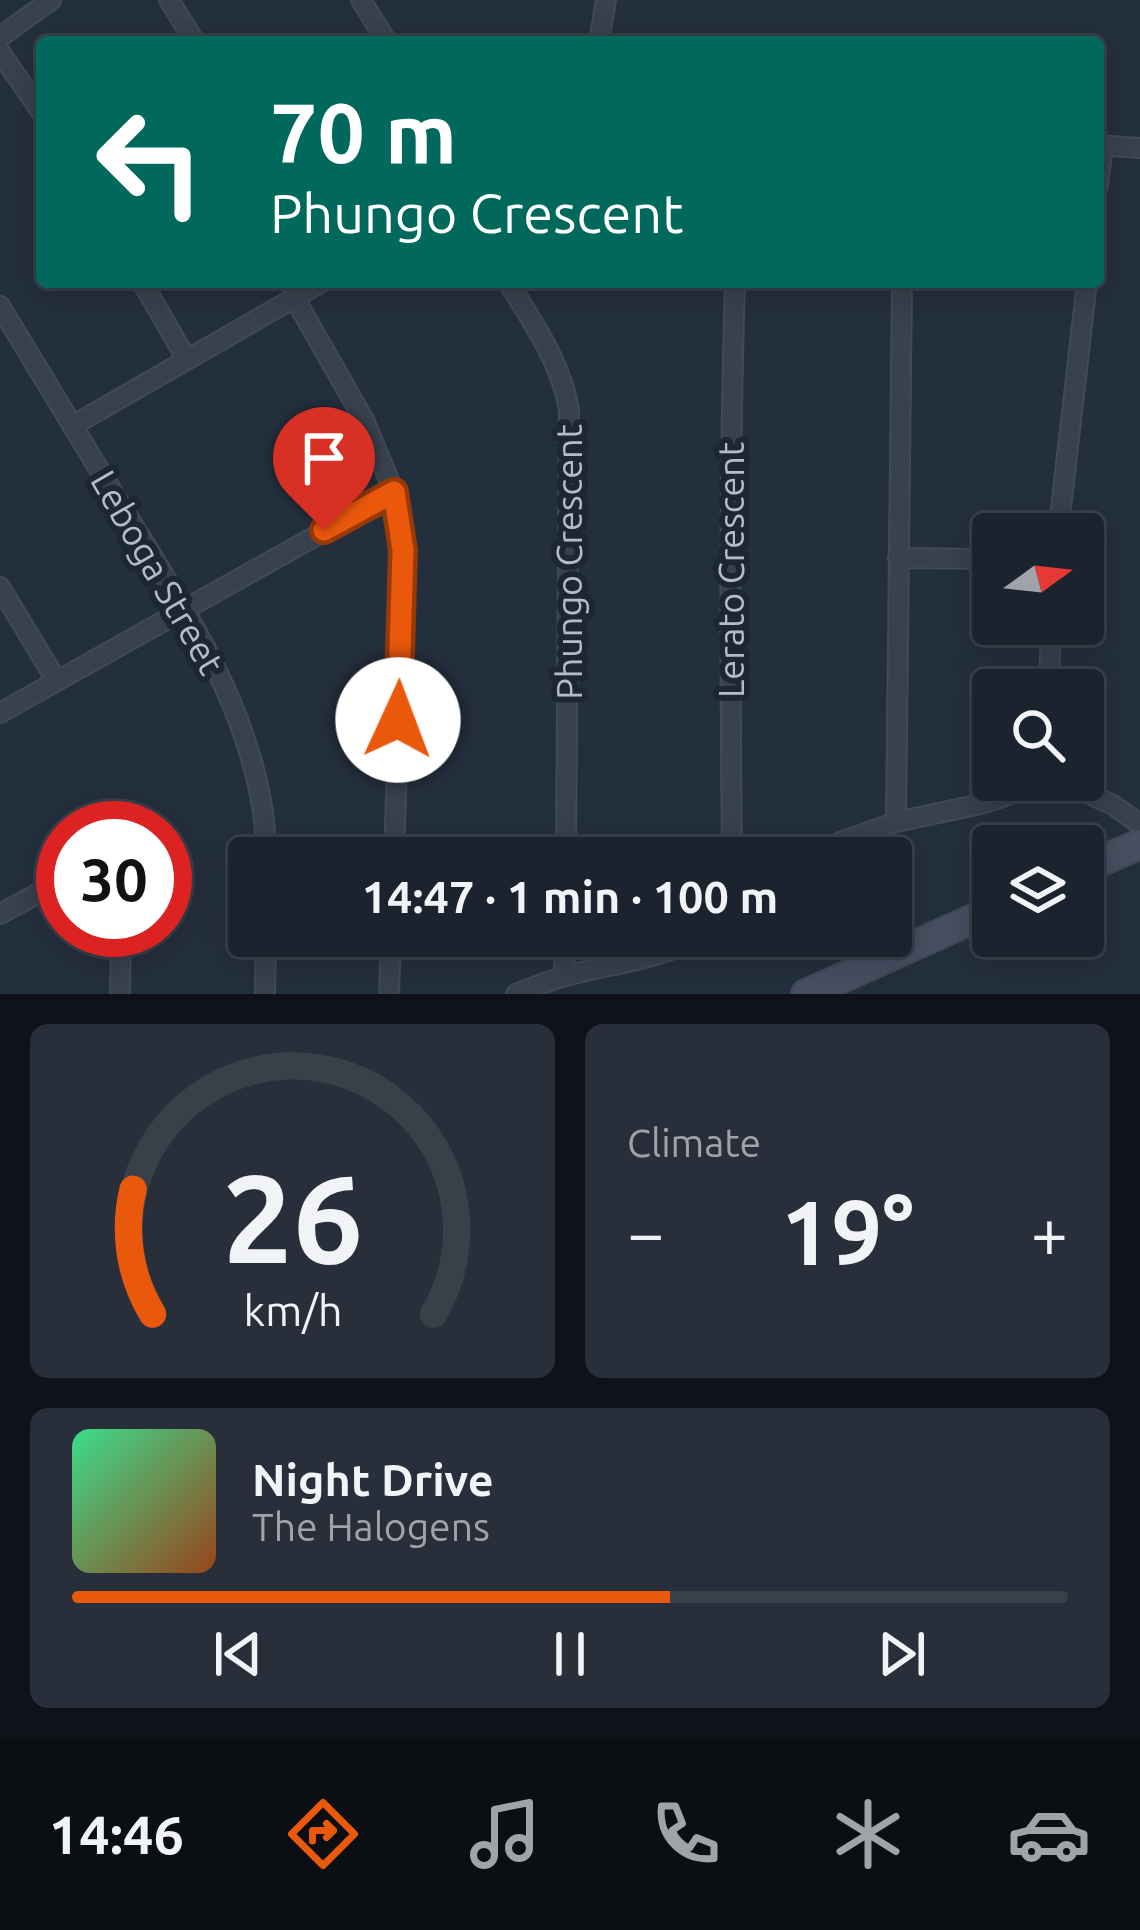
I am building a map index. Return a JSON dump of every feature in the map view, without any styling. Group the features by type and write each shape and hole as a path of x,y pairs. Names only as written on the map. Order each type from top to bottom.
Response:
{"main road":[{"path":"1104,860 1140,844"},
{"path":"806,994 972,919"}],"street":[{"path":"0,37 51,0"},
{"path":"169,0 191,36"},
{"path":"361,0 383,36"},
{"path":"599,36 606,0"},
{"path":"0,52 36,104"},
{"path":"1104,146 1140,148"},
{"path":"146,288 188,360"},
{"path":"72,426 311,288"},
{"name":"Phungo Crescent","path":"512,288 552,355 565,383 569,410 566,837"},
{"name":"Lerato Crescent","path":"732,837 729,467 735,288"},
{"path":"896,822 902,288"},
{"path":"1060,513 1086,288"},
{"path":"295,297 364,420 394,492 403,550 395,837"},
{"name":"Leboga Street","path":"0,306 216,668 257,784 263,837"},
{"path":"0,713 394,492"},
{"path":"898,557 972,559"},
{"path":"0,587 56,680"},
{"path":"854,837 896,822 991,801"},
{"path":"1104,801 1140,824"},
{"path":"0,914 36,895"},
{"path":"120,994 121,957"},
{"path":"265,994 266,957"},
{"path":"389,994 390,957"},
{"path":"564,957 564,976"},
{"path":"516,994 564,976 645,957"}],"route":[{"path":"324,530 394,492 403,550 398,720"}]}
